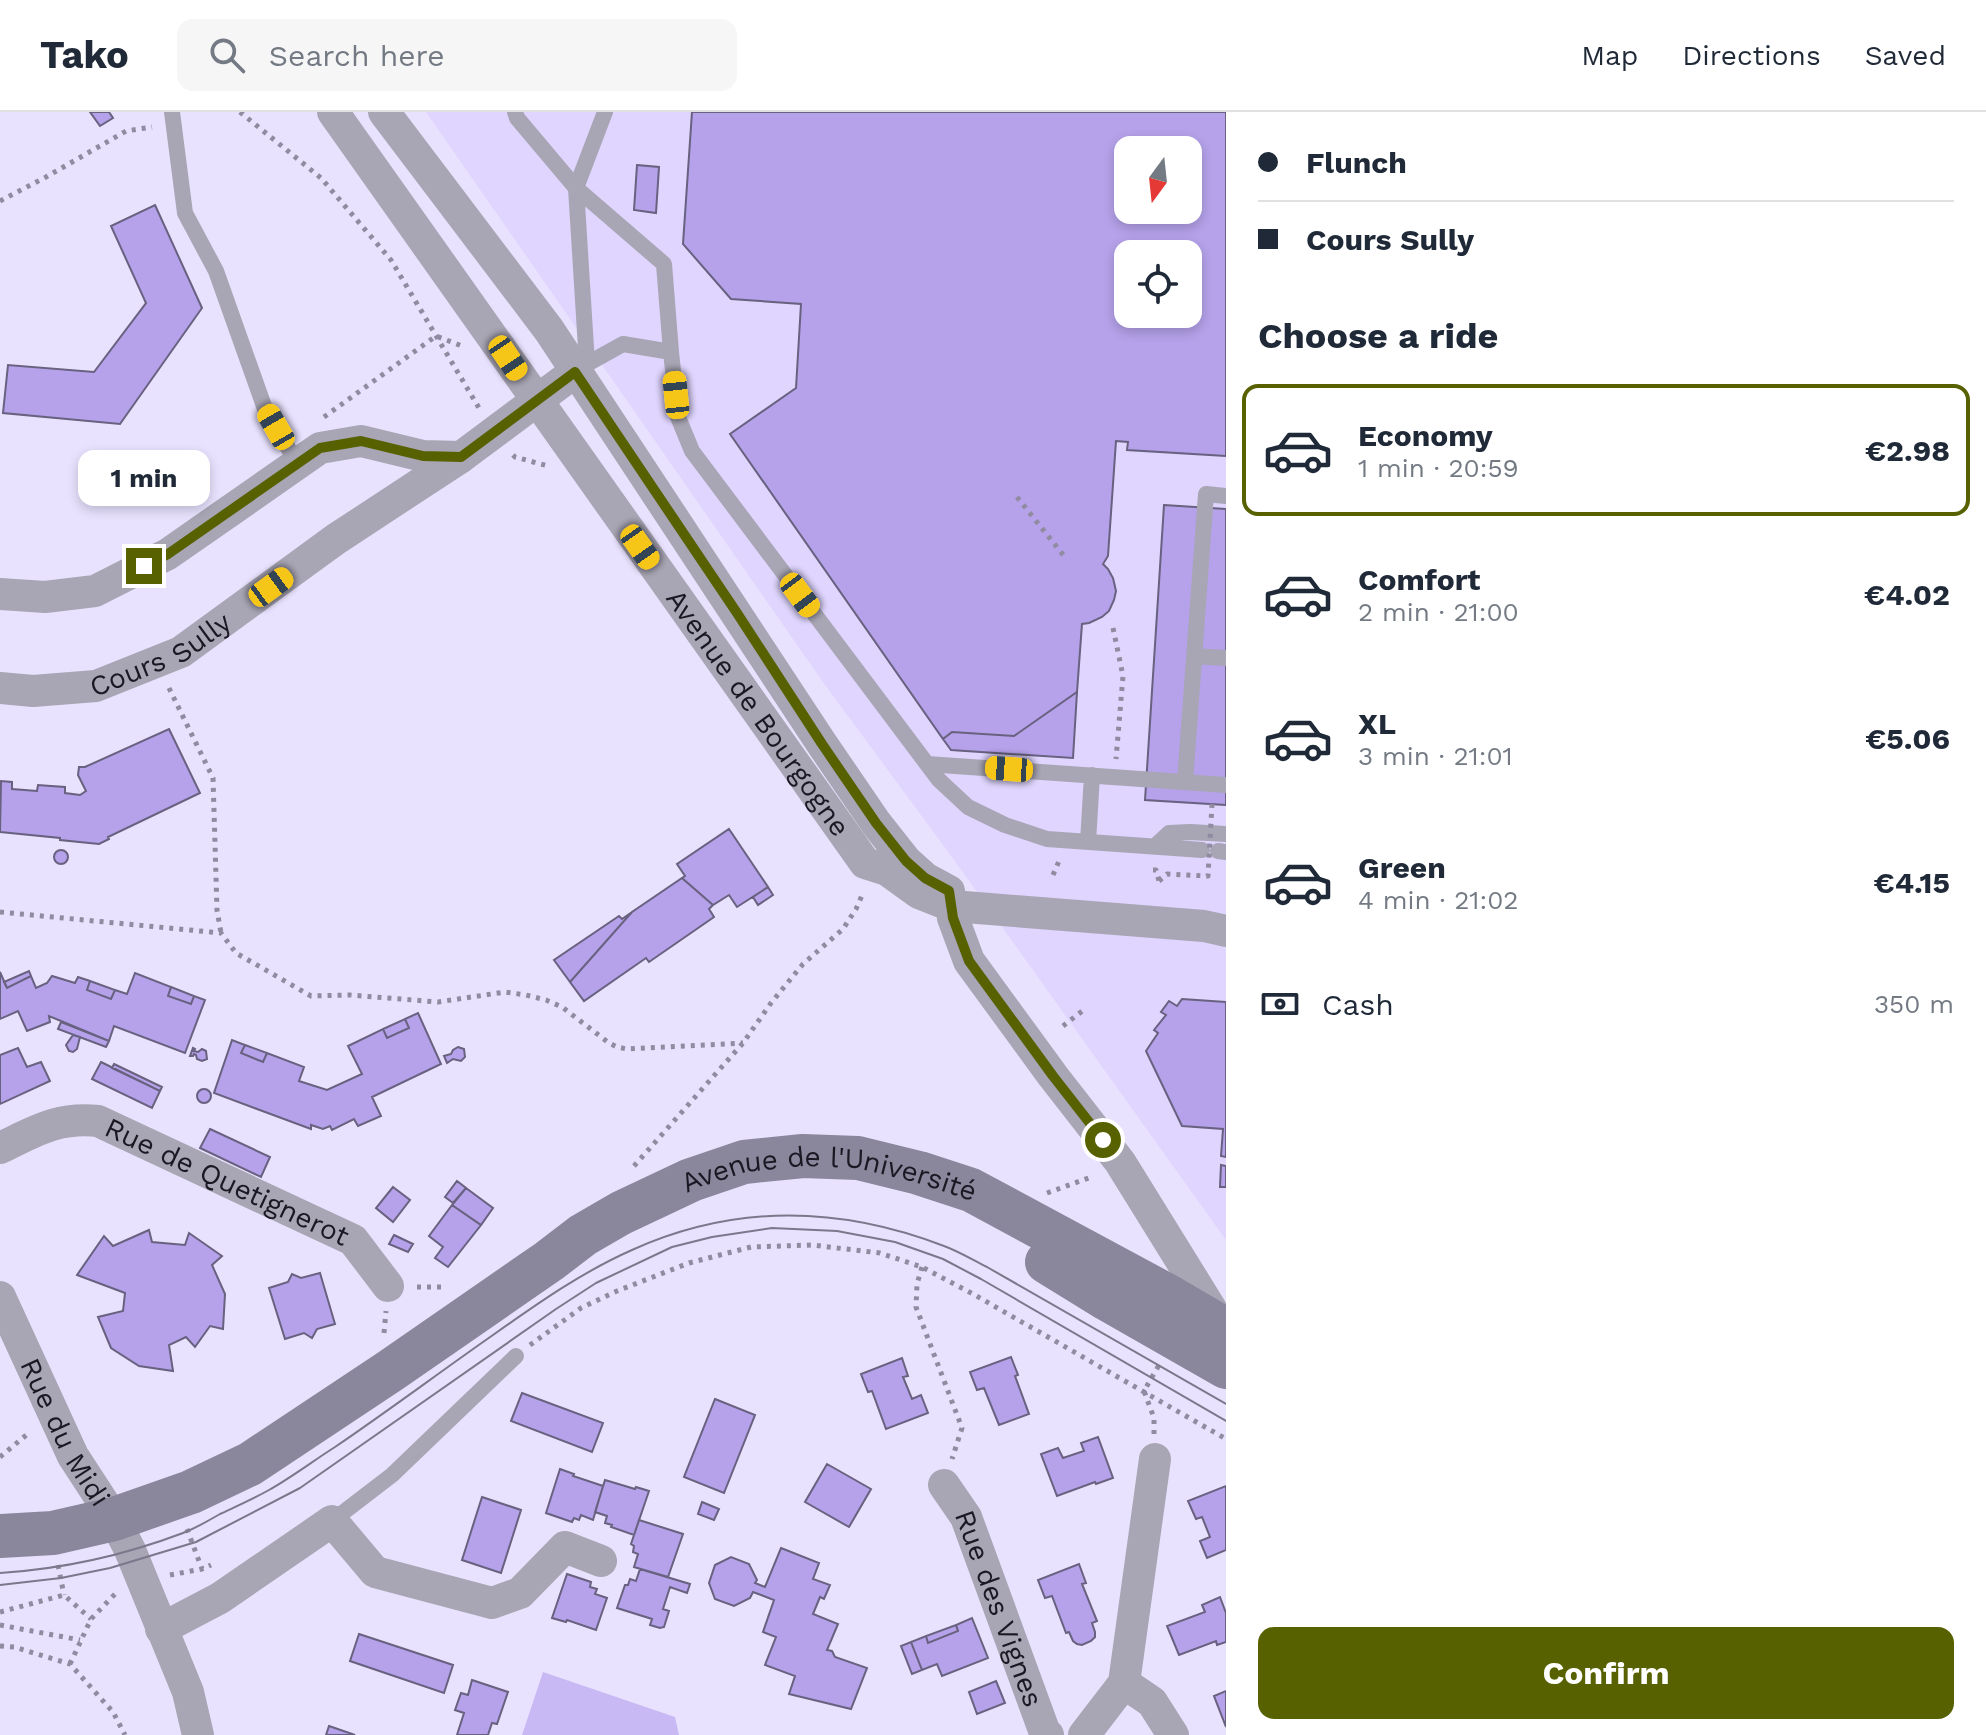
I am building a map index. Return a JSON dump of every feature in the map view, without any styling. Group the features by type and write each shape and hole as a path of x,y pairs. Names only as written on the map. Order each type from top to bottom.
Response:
{"main road":[{"name":"Avenue de l'Université","path":"469,1316 583,1235 691,1180 815,1175 892,1188 970,1218 1107,1299 1225,1342"},
{"path":"0,1536 53,1533 114,1519 191,1492 250,1464 469,1316"}],"street":[{"name":"Avenue de Bourgogne","path":"333,112 603,474 876,881 987,910 1164,922 1226,931"},
{"name":"Avenue de Bourgogne","path":"353,112 515,341 542,396"},
{"name":"Avenue de Bourgogne","path":"384,112 581,368"},
{"name":"Avenue de Bourgogne","path":"400,112 525,277 729,600 876,823 906,861 950,899"},
{"name":"Cours Sully","path":"0,688 33,691 96,686 181,652 336,539 461,457 581,368"},
{"path":"0,594 45,597 95,591 168,554 320,448 361,441 423,456 461,457"},
{"path":"950,899 953,918 969,961 1120,1162 1225,1342"},
{"name":"Rue de Quetignerot","path":"0,1148 58,1123 79,1119 98,1121 353,1240 388,1286"},
{"name":"Rue du Midi","path":"0,1297 73,1456 130,1550 188,1692 198,1735"},
{"path":"1084,1735 1124,1683 1155,1459"},
{"name":"Rue des Vignes","path":"944,1485 966,1517 1048,1735"},
{"path":"161,1629 220,1598 332,1521 375,1572 492,1603 520,1593 565,1547 601,1561"},
{"path":"1124,1683 1152,1702 1173,1735"}],"lane":[{"path":"515,112 576,188 664,264 678,417 692,451 939,780 968,807 1005,825 1047,839 1215,851"},
{"path":"605,112 576,188 581,368 623,344 671,352"},
{"path":"172,118 185,213 216,271 265,409 297,463"},
{"path":"1185,782 1206,494 1226,496"},
{"path":"1194,656 1226,658"},
{"path":"927,764 1226,785"},
{"path":"1088,842 1092,775"},
{"path":"1155,846 1169,833 1226,834"},
{"path":"332,1521 392,1475 516,1356"}],"path":[{"path":"240,112 321,178 391,260 493,432"},
{"path":"0,201 126,131 172,118"},
{"path":"1017,497 1064,556"},
{"path":"1113,628 1123,676 1115,776"},
{"path":"157,662 213,778 217,910 221,933 236,953 311,996 350,995 438,1002 505,992 546,1000 562,1007 617,1047 743,1043"},
{"path":"1159,881 1167,874 1208,876 1212,804"},
{"path":"633,1167 743,1043 803,964 843,929 876,881"},
{"path":"0,912 221,933"},
{"path":"1063,1026 1086,1008"},
{"path":"1037,1196 1104,1173"},
{"path":"516,1356 581,1308 689,1263 751,1247 812,1245 880,1253 922,1267 1226,1439"},
{"path":"922,1267 917,1284 916,1307 962,1428"},
{"path":"388,1286 448,1287 469,1316"},
{"path":"1144,1391 1154,1418 1155,1459"},
{"path":"0,1457 53,1412"},
{"path":"70,1664 91,1619 120,1589 142,1580 202,1569 216,1563"},
{"path":"0,1612 64,1595 91,1619"},
{"path":"0,1625 80,1640"},
{"path":"0,1646 14,1647 70,1664 113,1712 125,1735"}],"shaded area":[{"path":"426,112 1226,112 1226,1240 825,685"},
{"path":"543,1672 675,1717 679,1735 522,1735"}],"building":[{"path":"90,112 109,112 113,118 100,126"},
{"path":"692,112 1226,112 1226,456 1127,450 1128,442 1116,441 1108,556 1103,564 1113,578 1116,591 1114,600 1102,617 1082,624 1077,692 1014,736 952,732 943,739 730,434 796,388 801,304 731,299 683,244"},
{"path":"637,165 659,167 656,213 634,210"},
{"path":"155,205 202,308 120,424 3,413 8,365 94,372 146,303 111,226"},
{"path":"1164,505 1226,509 1226,805 1145,800"},
{"path":"1077,692 1073,758 951,750 943,739 952,732 1014,736"},
{"path":"169,729 200,793 99,844 0,832 1,781 12,782 12,789 37,791 38,785 65,787 65,793 80,795 86,791 78,775 79,767"},
{"path":"729,829 768,887 737,907 729,895 713,905 682,878 685,876 677,864"},
{"path":"61,850 68,857 61,864 54,857"},
{"path":"682,878 713,905 709,909 714,917 649,962 646,958 584,1001 570,982 632,912"},
{"path":"768,887 773,895 758,905 753,897"},
{"path":"632,912 570,982 554,960 619,916 622,919"},
{"path":"29,971 31,976 7,988 4,982"},
{"path":"0,972 7,988 31,976 36,988 47,983 52,976 75,983 78,977 90,981 87,990 111,999 115,990 127,994 135,973 171,987 168,996 191,1004 194,996 205,1000 185,1053 114,1026 109,1041 49,1016 50,1022 27,1031 18,1011 0,1019"},
{"path":"90,981 115,990 111,999 87,990"},
{"path":"171,987 194,996 191,1004 168,996"},
{"path":"1182,999 1226,1002 1226,1157 1221,1156 1223,1129 1182,1126 1146,1051 1158,1033 1154,1030 1166,1015 1161,1012 1169,1001 1177,1006"},
{"path":"418,1013 441,1064 372,1097 381,1116 358,1126 354,1119 332,1130 330,1126 323,1129 311,1125 311,1129 214,1093 232,1040 245,1045 241,1053 263,1062 267,1053 304,1067 299,1081 327,1090 362,1074 348,1046 383,1029 387,1038 409,1028 405,1019"},
{"path":"405,1019 409,1028 387,1038 383,1029"},
{"path":"61,1022 109,1041 106,1047 58,1029"},
{"path":"73,1035 80,1037 73,1052 66,1045"},
{"path":"245,1045 267,1053 263,1062 241,1053"},
{"path":"458,1047 464,1049 465,1057 461,1061 453,1059 447,1063 444,1056"},
{"path":"18,1048 27,1067 41,1062 50,1081 0,1104 0,1055"},
{"path":"193,1048 198,1052 202,1049 206,1051 207,1059 202,1061 194,1054 190,1056"},
{"path":"101,1062 160,1091 152,1108 92,1079"},
{"path":"114,1064 162,1087 160,1091 112,1068"},
{"path":"204,1089 211,1096 204,1103 197,1096"},
{"path":"210,1129 270,1157 261,1177 200,1148"},
{"path":"1221,1165 1226,1166 1226,1187 1220,1187"},
{"path":"457,1181 466,1188 453,1203 445,1197"},
{"path":"393,1187 410,1200 393,1222 376,1208"},
{"path":"466,1188 493,1208 481,1225 452,1205"},
{"path":"452,1205 481,1225 448,1267 435,1258 443,1247 429,1236"},
{"path":"149,1230 152,1242 185,1245 189,1233 222,1256 212,1265 225,1294 223,1329 210,1326 195,1347 186,1337 169,1345 173,1371 139,1366 111,1348 98,1317 123,1311 125,1293 77,1275 104,1236 113,1246"},
{"path":"394,1235 413,1244 408,1252 389,1244"},
{"path":"320,1273 335,1324 317,1329 312,1338 304,1333 285,1339 269,1288 288,1282 292,1274 301,1278"},
{"path":"1011,1357 1029,1414 999,1425 984,1388 977,1390 970,1372"},
{"path":"902,1358 908,1376 903,1377 912,1399 921,1395 928,1413 886,1429 872,1391 868,1392 861,1374"},
{"path":"522,1393 603,1423 592,1452 511,1421"},
{"path":"715,1399 755,1415 724,1493 684,1477"},
{"path":"1098,1437 1113,1478 1057,1496 1041,1454 1058,1448 1063,1458 1084,1451 1081,1443"},
{"path":"827,1464 871,1489 849,1527 805,1502"},
{"path":"560,1469 603,1486 593,1520 581,1515 579,1520 574,1518 572,1522 546,1513"},
{"path":"605,1480 649,1491 634,1535 611,1527 605,1523 607,1516 595,1512"},
{"path":"1226,1486 1226,1550 1207,1558 1200,1541 1210,1537 1202,1517 1196,1519 1188,1501"},
{"path":"482,1497 521,1510 501,1573 462,1560"},
{"path":"702,1502 719,1509 714,1520 698,1514"},
{"path":"639,1520 683,1534 668,1577 634,1567 638,1554 633,1552 634,1546 631,1544"},
{"path":"781,1548 819,1563 813,1579 830,1585 824,1599 820,1597 813,1614 838,1624 827,1650 832,1651 835,1657 867,1668 851,1709 789,1694 795,1676 765,1665 776,1637 763,1632 774,1600 753,1592 750,1598 734,1606 715,1599 709,1583 715,1565 731,1557 749,1564 757,1580 755,1583 765,1587"},
{"path":"1079,1564 1086,1583 1082,1584 1097,1621 1092,1623 1095,1637 1082,1645 1073,1641 1069,1632 1066,1633 1052,1596 1045,1598 1038,1580"},
{"path":"640,1569 690,1584 687,1593 670,1587 663,1609 669,1611 664,1627 650,1625 652,1619 617,1608 625,1585 630,1579 636,1581"},
{"path":"567,1574 591,1582 590,1587 597,1589 595,1594 607,1598 596,1630 552,1618"},
{"path":"1220,1597 1226,1613 1226,1642 1217,1645 1216,1641 1179,1655 1167,1626 1205,1612 1202,1605"},
{"path":"972,1618 988,1658 942,1676 937,1664 922,1670 911,1642 926,1636 928,1643 958,1631 956,1625"},
{"path":"956,1625 958,1631 928,1643 926,1636"},
{"path":"359,1634 453,1665 444,1693 350,1661"},
{"path":"911,1642 922,1670 912,1674 901,1646"},
{"path":"472,1680 508,1692 497,1724 492,1723 488,1735 457,1735 464,1713 455,1710 461,1693 468,1695"},
{"path":"996,1681 1005,1703 977,1714 969,1692"},
{"path":"1226,1691 1226,1727 1214,1696"},
{"path":"329,1726 355,1735 326,1735"}],"tram line":[{"path":"0,1573 93,1560 193,1529 286,1480 526,1312 595,1268 670,1235 709,1224 748,1218 787,1216 866,1223 949,1248 1226,1404"},
{"path":"0,1585 110,1568 196,1542 300,1488 596,1283 672,1247 772,1228 837,1231 895,1242 943,1259 1226,1421"}],"route":[{"path":"144,566 168,554 320,448 361,441 423,456 461,457 575,372 876,823 906,861 925,878 949,891 953,918 969,961 1103,1140"}]}
